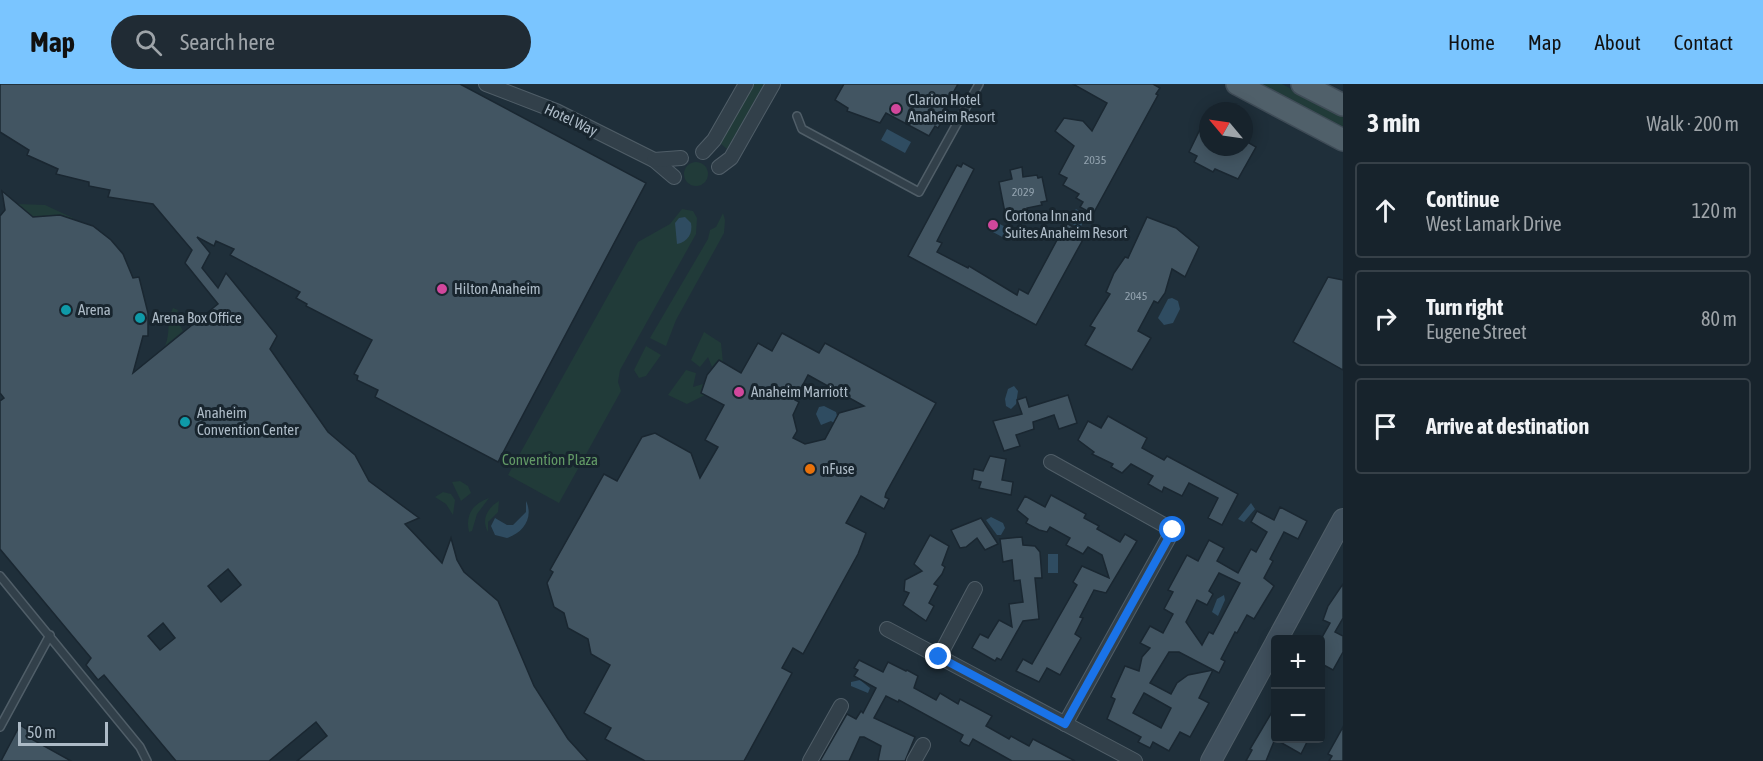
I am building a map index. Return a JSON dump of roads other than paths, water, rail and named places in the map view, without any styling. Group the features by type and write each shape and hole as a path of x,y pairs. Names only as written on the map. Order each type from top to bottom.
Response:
{"main road":[{"path":"1237,84 1343,140"},
{"path":"1302,84 1343,105"},
{"path":"1279,635 1338,527"},
{"path":"1211,761 1271,650"}],"street":[{"name":"Hotel Way","path":"486,84 556,111 654,160 674,177"},
{"path":"703,152 714,140 746,84"},
{"path":"719,167 731,158 772,84"},
{"path":"654,160 681,158"},
{"path":"1051,462 1173,530 1065,724"},
{"path":"939,657 975,588"},
{"path":"887,629 1135,761"},
{"path":"810,761 841,706"},
{"path":"914,761 923,745"}],"lane":[{"path":"797,116 802,129 919,192 979,84"},
{"path":"0,576 140,747 147,761"},
{"path":"0,727 50,635"}],"water":[{"path":"887,129 911,142 905,153 881,140"},
{"path":"1076,209 1087,215 1080,228 1067,221"},
{"path":"685,217 691,223 690,234 687,239 677,244 675,223 679,218"},
{"path":"996,222 1011,230 1006,239 991,231"},
{"path":"1168,299 1178,301 1180,309 1173,323 1164,325 1158,318"},
{"path":"1014,386 1018,391 1016,404 1011,409 1006,406 1005,399 1008,389"},
{"path":"824,406 853,425 840,427 831,421 821,425 816,414 819,407"},
{"path":"526,501 529,513 522,529 507,538 495,535 491,526 495,518 507,525 513,525 526,512"},
{"path":"1251,503 1255,509 1244,522 1238,519"},
{"path":"991,517 1003,523 1005,528 1001,535 997,535 986,520"},
{"path":"1048,554 1058,554 1058,573 1048,573"},
{"path":"1224,595 1225,600 1218,616 1212,612 1217,599"},
{"path":"860,680 870,688 868,693 851,686 851,682"}],"place":[{"name":"Clarion Hotel Anaheim Resort","path":"896,109"},
{"name":"Cortona Inn and Suites Anaheim Resort","path":"993,225"},
{"name":"Hilton Anaheim","path":"442,289"},
{"name":"Arena","path":"66,310"},
{"name":"Arena Box Office","path":"140,318"},
{"name":"Anaheim Marriott","path":"739,392"},
{"name":"Anaheim Convention Center","path":"185,422"},
{"name":"nFuse","path":"810,469"}],"park label":[{"name":"Convention Plaza","path":"550,460"}]}
